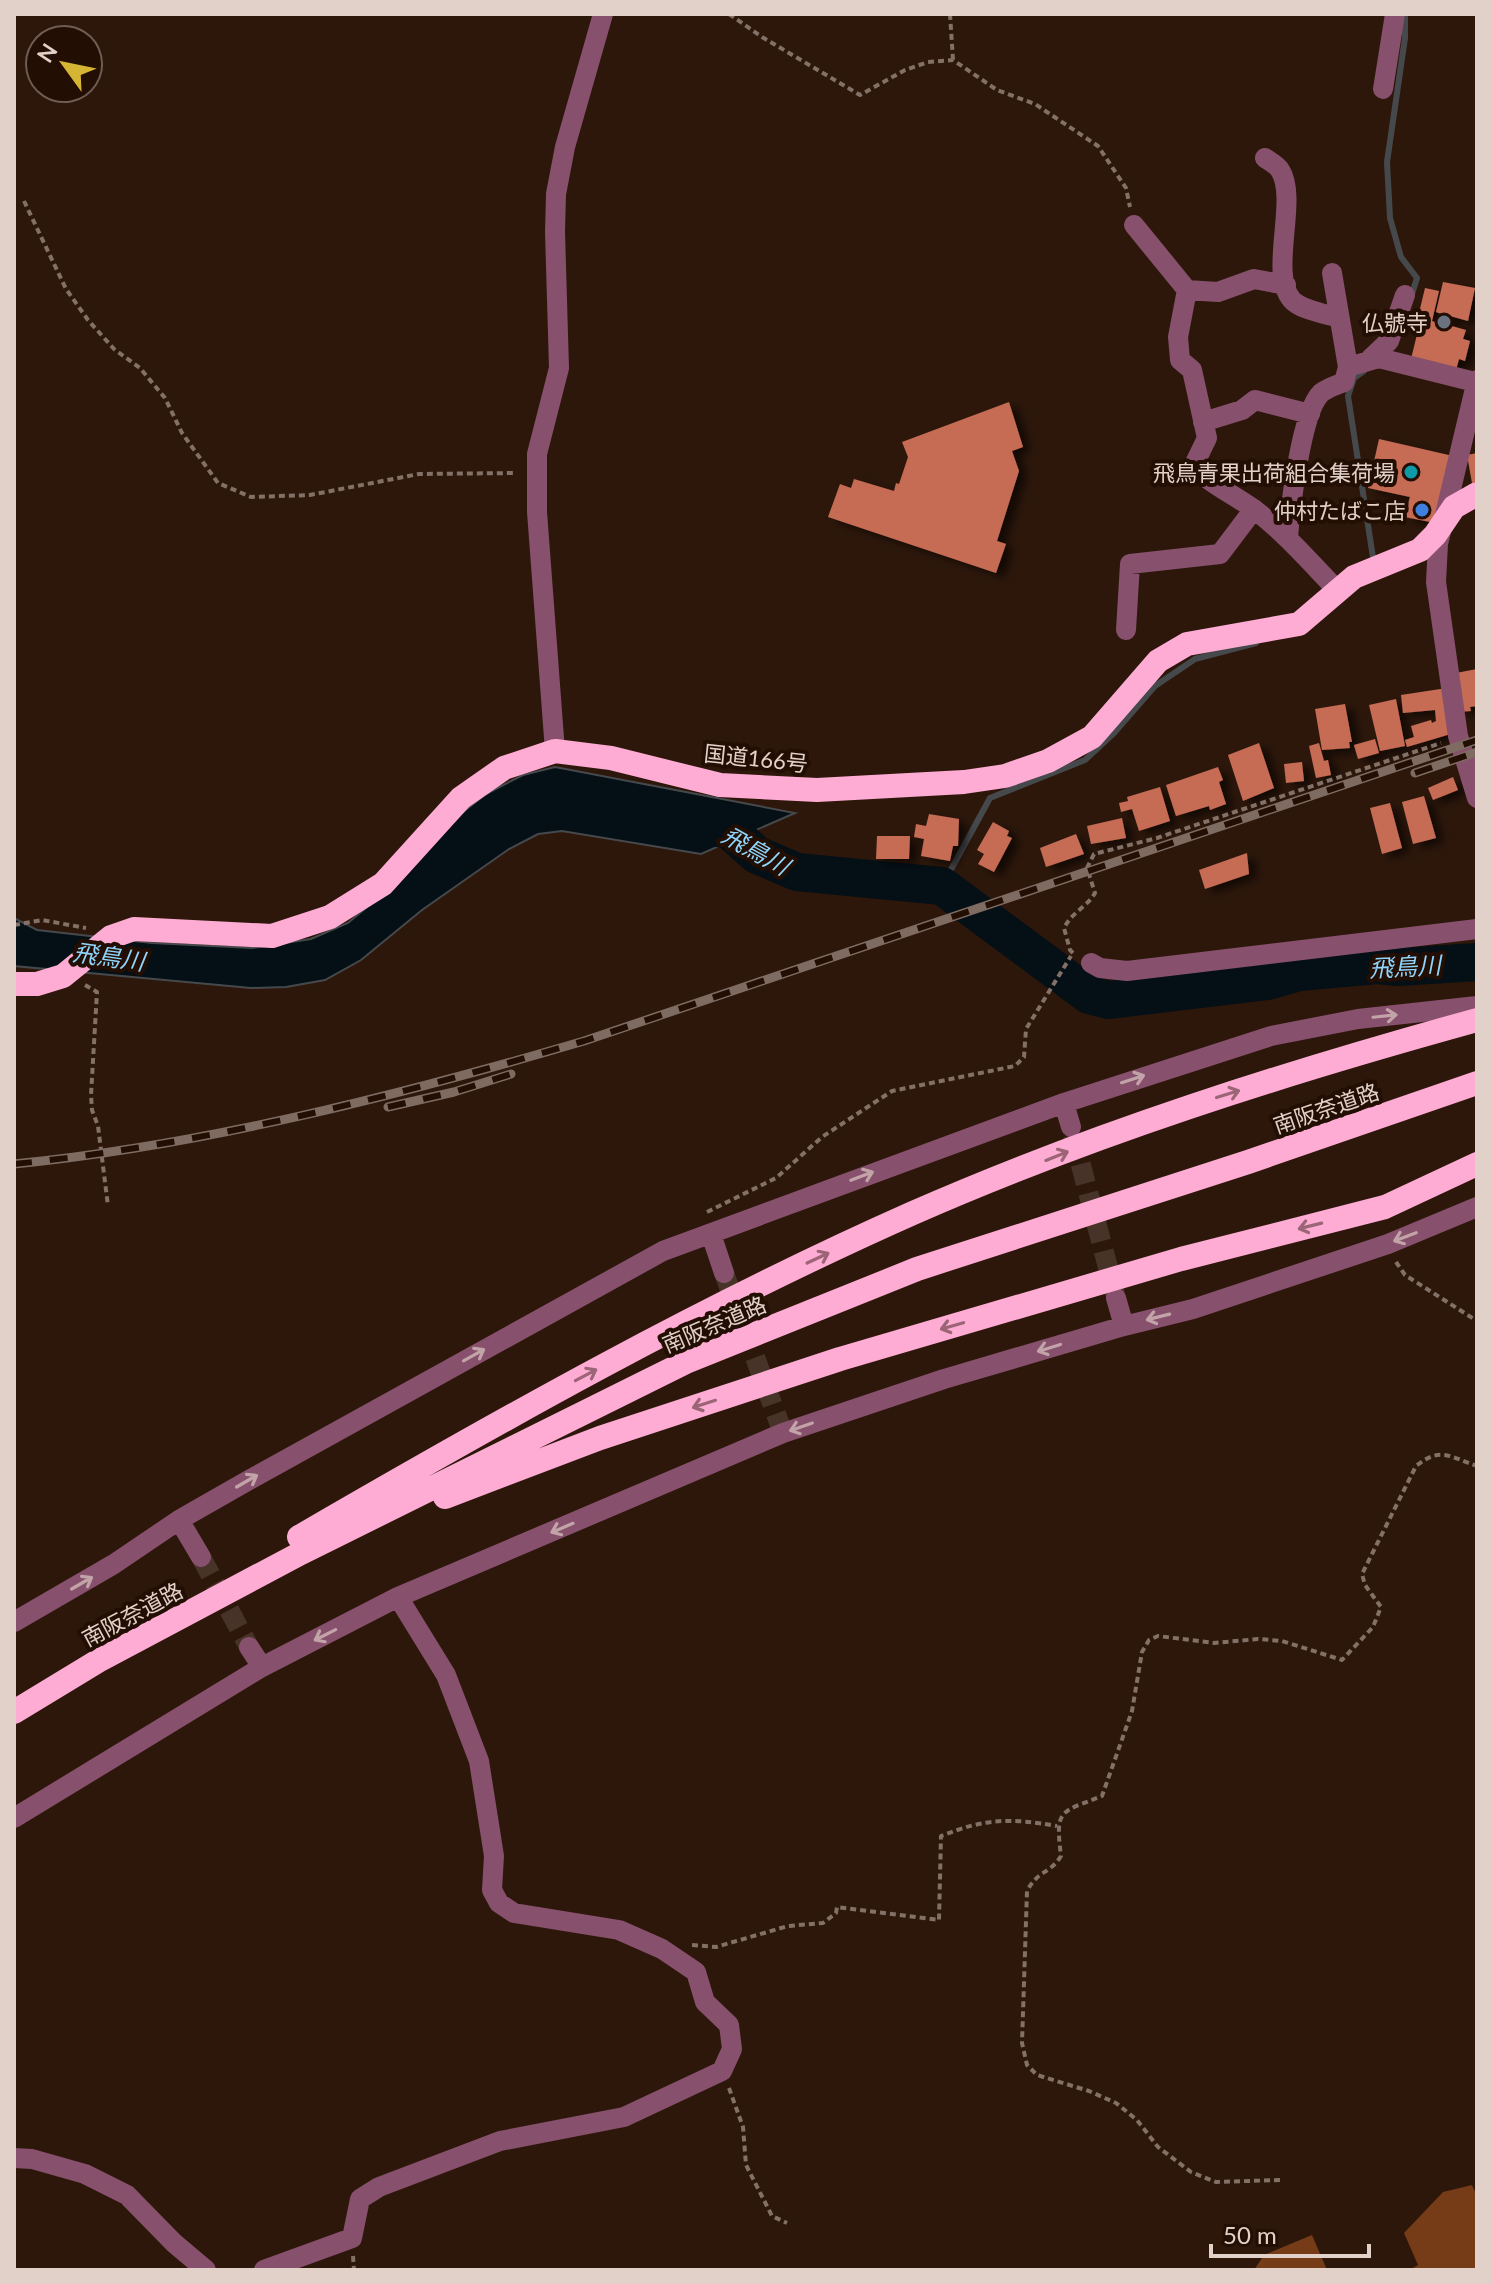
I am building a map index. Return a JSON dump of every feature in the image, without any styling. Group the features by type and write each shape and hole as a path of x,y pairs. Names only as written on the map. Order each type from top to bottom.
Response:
{"highway":[{"name":"国道166号","path":"116,935 134,929 272,936 330,917 383,884 461,798 504,768 555,751 611,758 720,785 817,790 964,782 1005,776 1048,761 1092,737 1158,661 1187,644 1299,624 1345,583 1420,550 1454,507 1477,494"},
{"path":"14,984 37,984 59,977 116,935"},
{"path":"300,1545 488,1427 697,1315 914,1213 1154,1117 1372,1049 1477,1020"},
{"name":"南阪奈道路","path":"14,1712 300,1545 488,1443 681,1352 914,1262 1477,1069"},
{"name":"南阪奈道路","path":"14,1696 119,1635 300,1545 688,1361 932,1264 1248,1162 1477,1083"},
{"path":"300,1545 645,1423 840,1359 1181,1259 1385,1207 1477,1164"}],"street":[{"path":"555,751 537,512 537,454 559,368 556,194 565,147 603,14"},
{"path":"1383,89 1395,14"},
{"path":"1265,158 1280,170 1286,188 1283,255 1286,285 1294,303 1339,318"},
{"path":"1134,225 1187,290 1218,292 1254,279 1286,285"},
{"path":"1288,538 1292,487 1310,414 1320,394 1344,382 1348,367 1332,273"},
{"path":"1187,290 1178,337 1180,360 1192,370 1207,438 1193,467 1203,477 1254,509 1345,583"},
{"path":"1380,360 1405,295"},
{"path":"1348,367 1380,360 1476,381 1438,544 1436,582 1458,736 1477,798"},
{"path":"1203,422 1242,410 1255,400 1310,414"},
{"path":"1126,630 1130,564 1220,554 1254,509"},
{"path":"1091,963 1100,968 1127,971 1477,929"},
{"path":"14,1622 114,1564 179,1520 663,1251 1064,1103 1271,1036 1358,1019 1477,1006"},
{"path":"1064,1103 1071,1127"},
{"path":"14,1818 262,1667 398,1597 783,1433 944,1379 1193,1309 1384,1245 1477,1207"},
{"path":"711,1234 724,1273"},
{"path":"1116,1298 1124,1326"},
{"path":"179,1520 201,1557"},
{"path":"264,2270 352,2238 360,2199 379,2187 500,2141 624,2117 722,2071 732,2049 729,2025 705,2002 696,1972 662,1949 619,1930 514,1913 499,1903 492,1890 494,1856 479,1761 446,1675 398,1597"},
{"path":"249,1647 262,1667"},
{"path":"14,2158 32,2159 85,2174 127,2195 174,2243 206,2270"}],"path":[{"path":"729,14 860,95 905,70 928,62 953,60 997,90 1035,104 1098,146 1126,188 1134,225"},
{"path":"950,14 953,60"},
{"path":"24,201 66,289 114,349 140,368 165,398 182,433 218,483 251,497 310,495 419,474 480,471 538,474"},
{"path":"1091,963 1070,950 1064,928 1076,910 1094,897 1087,868 1094,854 1157,838 1458,736"},
{"path":"14,925 42,920 116,935"},
{"path":"711,1234 707,1211 776,1178 822,1137 892,1091 1015,1066 1024,1057 1026,1029 1070,956"},
{"path":"59,977 89,986 97,992 91,1095 108,1206"},
{"path":"1384,1245 1405,1275 1477,1321"},
{"path":"1280,2180 1216,2182 1191,2172 1158,2147 1137,2120 1116,2103 1089,2091 1046,2079 1027,2065 1022,2043 1027,1891 1034,1877 1055,1866 1061,1856 1057,1826 1060,1817 1070,1808 1102,1796 1132,1711 1142,1652 1149,1640 1158,1636 1214,1643 1258,1639 1282,1641 1342,1660 1373,1627 1381,1607 1365,1585 1362,1574 1416,1466 1440,1453 1477,1466"},
{"path":"684,1964 685,1950 692,1945 716,1947 788,1926 823,1923 836,1913 837,1907 939,1920 941,1836 969,1824 1016,1819 1057,1826"},
{"path":"722,2071 743,2127 746,2165 772,2216 787,2223"}],"shaded area":[{"path":"1472,2185 1477,2196 1477,2270 1409,2270 1418,2265 1404,2233 1443,2192"},
{"path":"1312,2235 1327,2270 1254,2270 1264,2255"}],"water":[{"path":"555,767 795,813 701,854 562,831 538,834 509,849 422,910 361,960 325,980 286,987 251,988 14,966 14,918 37,930 152,943 252,948 311,939 348,923 384,893 458,816 486,794 523,775"}],"building":[{"name":"仏號寺","path":"1443,282 1475,288 1468,321 1450,316 1448,325 1466,330 1463,339 1470,341 1465,361 1459,359 1456,370 1411,359 1425,288 1439,291 1432,321 1441,324 1444,315 1436,312"},
{"path":"1009,402 1023,447 1012,451 1019,471 997,541 1006,544 996,573 828,517 840,484 851,488 854,479 894,491 908,457 902,442"},
{"name":"飛鳥青果出荷組合集荷場","path":"1379,439 1453,456 1436,523 1404,517 1410,497 1368,488"},
{"path":"1477,453 1477,482 1472,483 1467,455"},
{"path":"1477,669 1477,706 1470,707 1471,711 1459,712 1456,673"},
{"path":"1447,688 1454,733 1407,747 1405,740 1414,737 1411,726 1436,721 1435,710 1403,713 1401,695"},
{"path":"1396,699 1405,746 1380,751 1369,705"},
{"path":"1345,704 1352,742 1349,742 1350,748 1322,750 1315,709"},
{"path":"1375,739 1379,753 1358,759 1354,745"},
{"path":"1259,743 1274,788 1243,801 1228,755"},
{"path":"1319,743 1324,761 1328,760 1331,775 1316,778 1309,746"},
{"path":"1302,762 1304,781 1286,783 1284,764"},
{"path":"1218,767 1226,804 1176,816 1166,785"},
{"path":"1453,777 1458,790 1433,800 1428,788"},
{"path":"1160,787 1170,821 1139,831 1132,809 1121,812 1119,803 1128,801 1127,797"},
{"path":"1424,796 1436,838 1413,844 1402,802"},
{"path":"1390,803 1402,848 1382,854 1370,808"},
{"path":"929,814 959,819 958,846 953,846 950,861 921,856 924,839 914,837 916,824 926,826"},
{"path":"1122,818 1126,838 1091,844 1087,826"},
{"path":"993,822 1009,831 1007,836 1012,838 994,872 978,864 984,854 977,850"},
{"path":"1076,834 1084,854 1046,867 1040,848"},
{"path":"877,836 910,836 909,859 876,859"},
{"path":"1247,853 1249,874 1205,889 1199,870"}],"waterway":[{"path":"1405,14 1405,38 1387,162 1390,218 1401,257 1417,278 1411,297"},
{"path":"1364,371 1354,378 1348,396 1374,564"},
{"path":"942,886 990,798 1085,760 1114,733 1155,686 1195,659 1256,643"},
{"name":"飛鳥川","path":"690,823 729,830 757,855 797,872 942,886 1089,995 1109,1000 1268,981 1299,972 1377,965 1398,967 1477,962"}],"tunnel":[{"path":"1073,1135 1115,1294"},
{"path":"724,1273 783,1433"},
{"path":"201,1557 249,1647"}],"railway":[{"path":"14,1164 158,1144 302,1116 584,1041 1477,740"},
{"path":"1415,773 1477,752"},
{"path":"388,1107 454,1092 511,1074"}],"place":[{"name":"仏號寺","path":"1444,322"},
{"name":"飛鳥青果出荷組合集荷場","path":"1411,472"},
{"name":"仲村たばこ店","path":"1422,510"}]}
